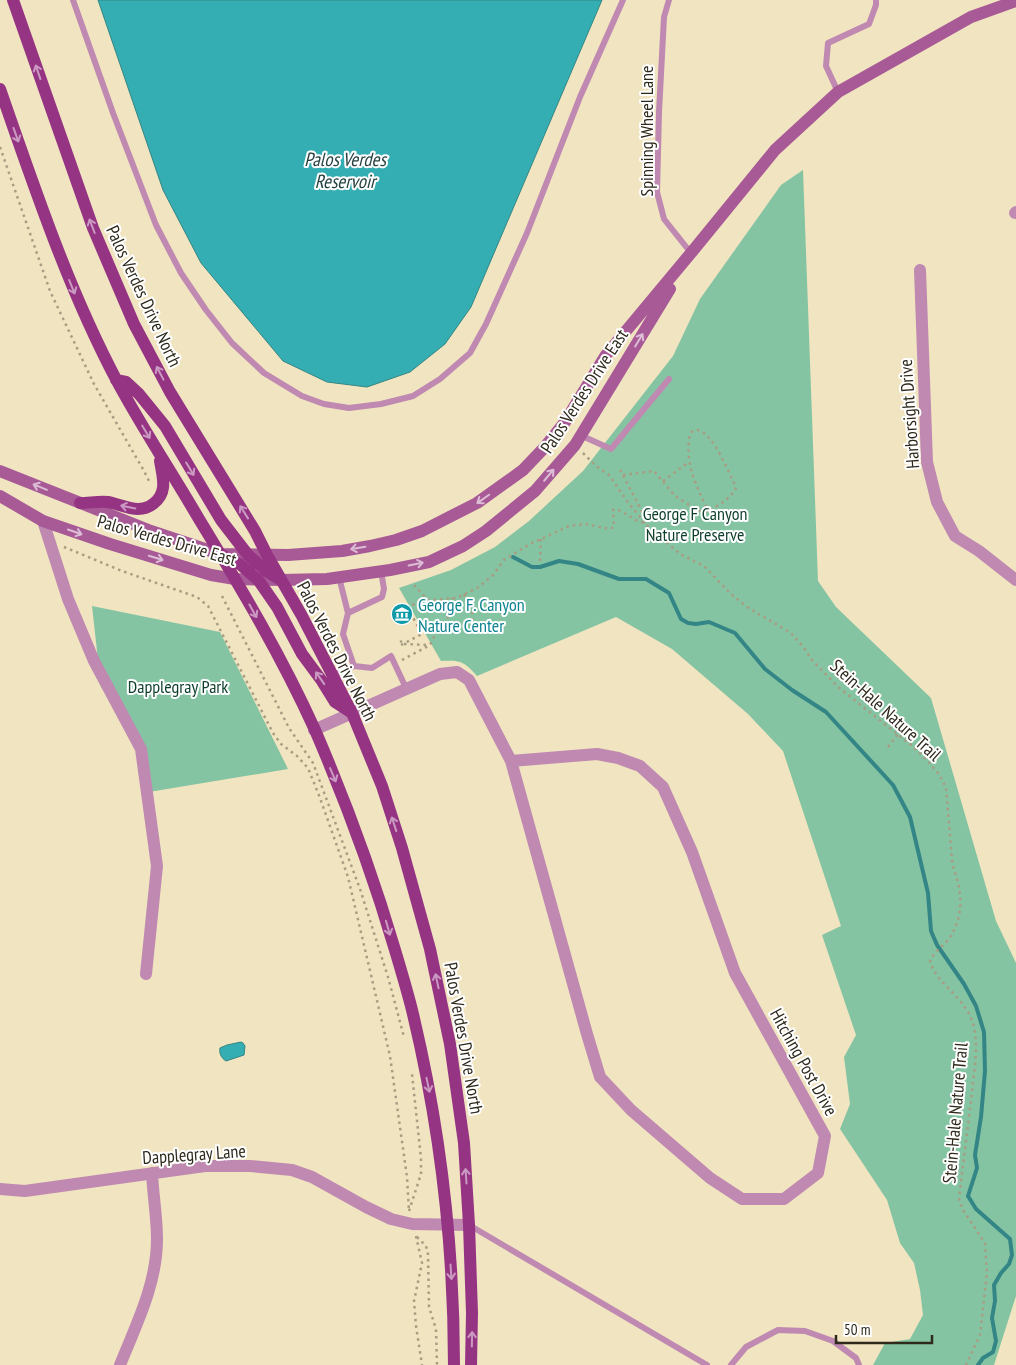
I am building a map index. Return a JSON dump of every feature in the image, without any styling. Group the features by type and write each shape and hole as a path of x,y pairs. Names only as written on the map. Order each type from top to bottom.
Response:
{"main road":[{"name":"Palos Verdes Drive North","path":"13,0 93,228 134,324 170,392 255,531 302,616 352,713 382,786 430,949 450,1044 464,1143 472,1313 471,1365"},
{"name":"Palos Verdes Drive East","path":"0,471 151,530 220,554 288,556 342,551 396,540 422,531 477,504 523,470 544,448 565,422 606,355 775,150 838,92 972,17 1016,1"},
{"path":"0,89 58,251 84,316 116,380 235,579 284,667 314,730 355,828 376,887 412,1008 432,1106 447,1224 454,1314 454,1365"},
{"name":"Palos Verdes Drive East","path":"0,496 43,521 211,575 235,579 313,580 381,571 429,562 463,546 486,531 535,491 577,440 691,253"},
{"path":"116,380 126,382 139,394 165,426 221,520 248,555 266,571 282,580"},
{"path":"80,503 106,502 140,510 149,507 159,500 162,493 164,480 158,452"},
{"path":"220,554 241,565 259,580 277,607 302,654 335,702 352,713"}],"street":[{"name":"Harborsight Drive","path":"920,270 927,462 937,502 955,536 979,551 1016,580"},
{"path":"43,521 68,599 94,661 141,749 157,866 146,974"},
{"name":"Hitching Post Drive","path":"314,730 440,674 456,672 469,680 511,761 600,1077 631,1110 710,1178 742,1199 784,1199 818,1173 825,1136 735,973 692,852 664,787 640,766 618,758 597,754 511,761"},
{"name":"Dapplegray Lane","path":"0,1189 25,1191 205,1166 250,1166 292,1170 312,1177 391,1219 412,1224 469,1225"},
{"path":"120,1365 146,1300 152,1276 157,1240 152,1173"}],"lane":[{"path":"73,0 113,113 156,225 196,295 232,342 264,374 302,396 324,404 350,408 382,404 413,396 440,379 470,353 486,324 527,233 580,97 622,0"},
{"name":"Spinning Wheel Lane","path":"669,0 664,17 657,192 664,219 691,253"},
{"path":"838,92 826,66 828,43 869,24 876,6 876,0"},
{"path":"577,440 611,450 669,379"},
{"path":"348,613 382,597 384,589 381,571"},
{"path":"339,577 348,613 343,634 354,666"},
{"path":"333,675 354,666 372,668 391,656 406,688"},
{"path":"469,1225 706,1365"},
{"path":"731,1365 746,1347 778,1330 806,1331 833,1341 856,1358 859,1365"}],"path":[{"path":"0,148 50,290 94,384 151,485"},
{"path":"623,475 654,472 675,496 697,510 709,512 735,492 736,487 714,444 701,431 695,430 690,434 689,462 696,487 709,512"},
{"path":"577,440 595,465 609,475 644,523"},
{"path":"663,481 689,462"},
{"path":"620,470 646,520 644,523"},
{"name":"Stein-Hale Nature Trail","path":"428,600 456,598 479,587 493,575 504,560 528,545 569,526 585,524 610,530 614,527 613,510 617,509 644,523 680,554 704,566 730,593 747,607 791,633 812,660 838,687 911,745 938,773 946,787 952,860 961,896 961,906 958,924 948,940 930,961 937,976 962,1002 974,1027 976,1052 959,1199 963,1210 985,1244 987,1273 980,1335 966,1365"},
{"path":"540,560 541,539"},
{"path":"50,541 122,571 197,597 208,606 273,733 281,744 297,756 308,768 348,877 390,1056 407,1177 409,1212 421,1174 421,1158 411,1068"},
{"path":"414,586 428,600"},
{"path":"464,594 474,616 471,630"},
{"path":"222,596 289,728 314,763 360,888 388,977 405,1042"},
{"path":"394,664 430,645 436,634 446,626 452,598"},
{"path":"428,600 419,601 408,608 422,634 402,643 430,645"},
{"path":"888,747 898,734"},
{"path":"422,1365 414,1301 422,1263 416,1236 426,1246 428,1254 430,1307 436,1329 437,1365"}],"green space":[{"name":"George F Canyon Nature Preserve","path":"803,170 818,581 836,607 931,698 996,921 1016,963 1016,1296 994,1365 873,1365 885,1343 910,1339 923,1315 920,1290 914,1263 900,1243 887,1200 840,1129 850,1104 844,1057 856,1035 822,935 841,926 783,751 748,714 672,649 616,617 477,676 469,667 461,662 441,661 399,588 451,570 495,547 529,521 583,471 673,356 700,299 781,185"},
{"name":"Dapplegray Park","path":"92,606 220,632 288,769 149,792 143,741 101,687"}],"water":[{"name":"Palos Verdes Reservoir","path":"98,0 602,0 471,307 445,344 410,372 367,387 327,382 283,361 201,263 163,190"},
{"path":"241,1042 245,1046 244,1055 226,1061 220,1054 220,1048"}],"waterway":[{"path":"513,557 532,567 540,567 559,561 578,564 619,579 646,579 669,593 681,619 688,623 696,624 709,622 735,633 765,669 792,690 826,712 893,785 910,817 928,893 931,931 937,945 964,984 976,1006 984,1032 985,1071 975,1155 977,1168 968,1196 976,1209 1010,1239 1012,1255 1009,1264 994,1285 995,1301 992,1318 996,1341 993,1352 983,1358 978,1365"}],"place":[{"name":"George F. Canyon Nature Center","path":"402,614"}]}
